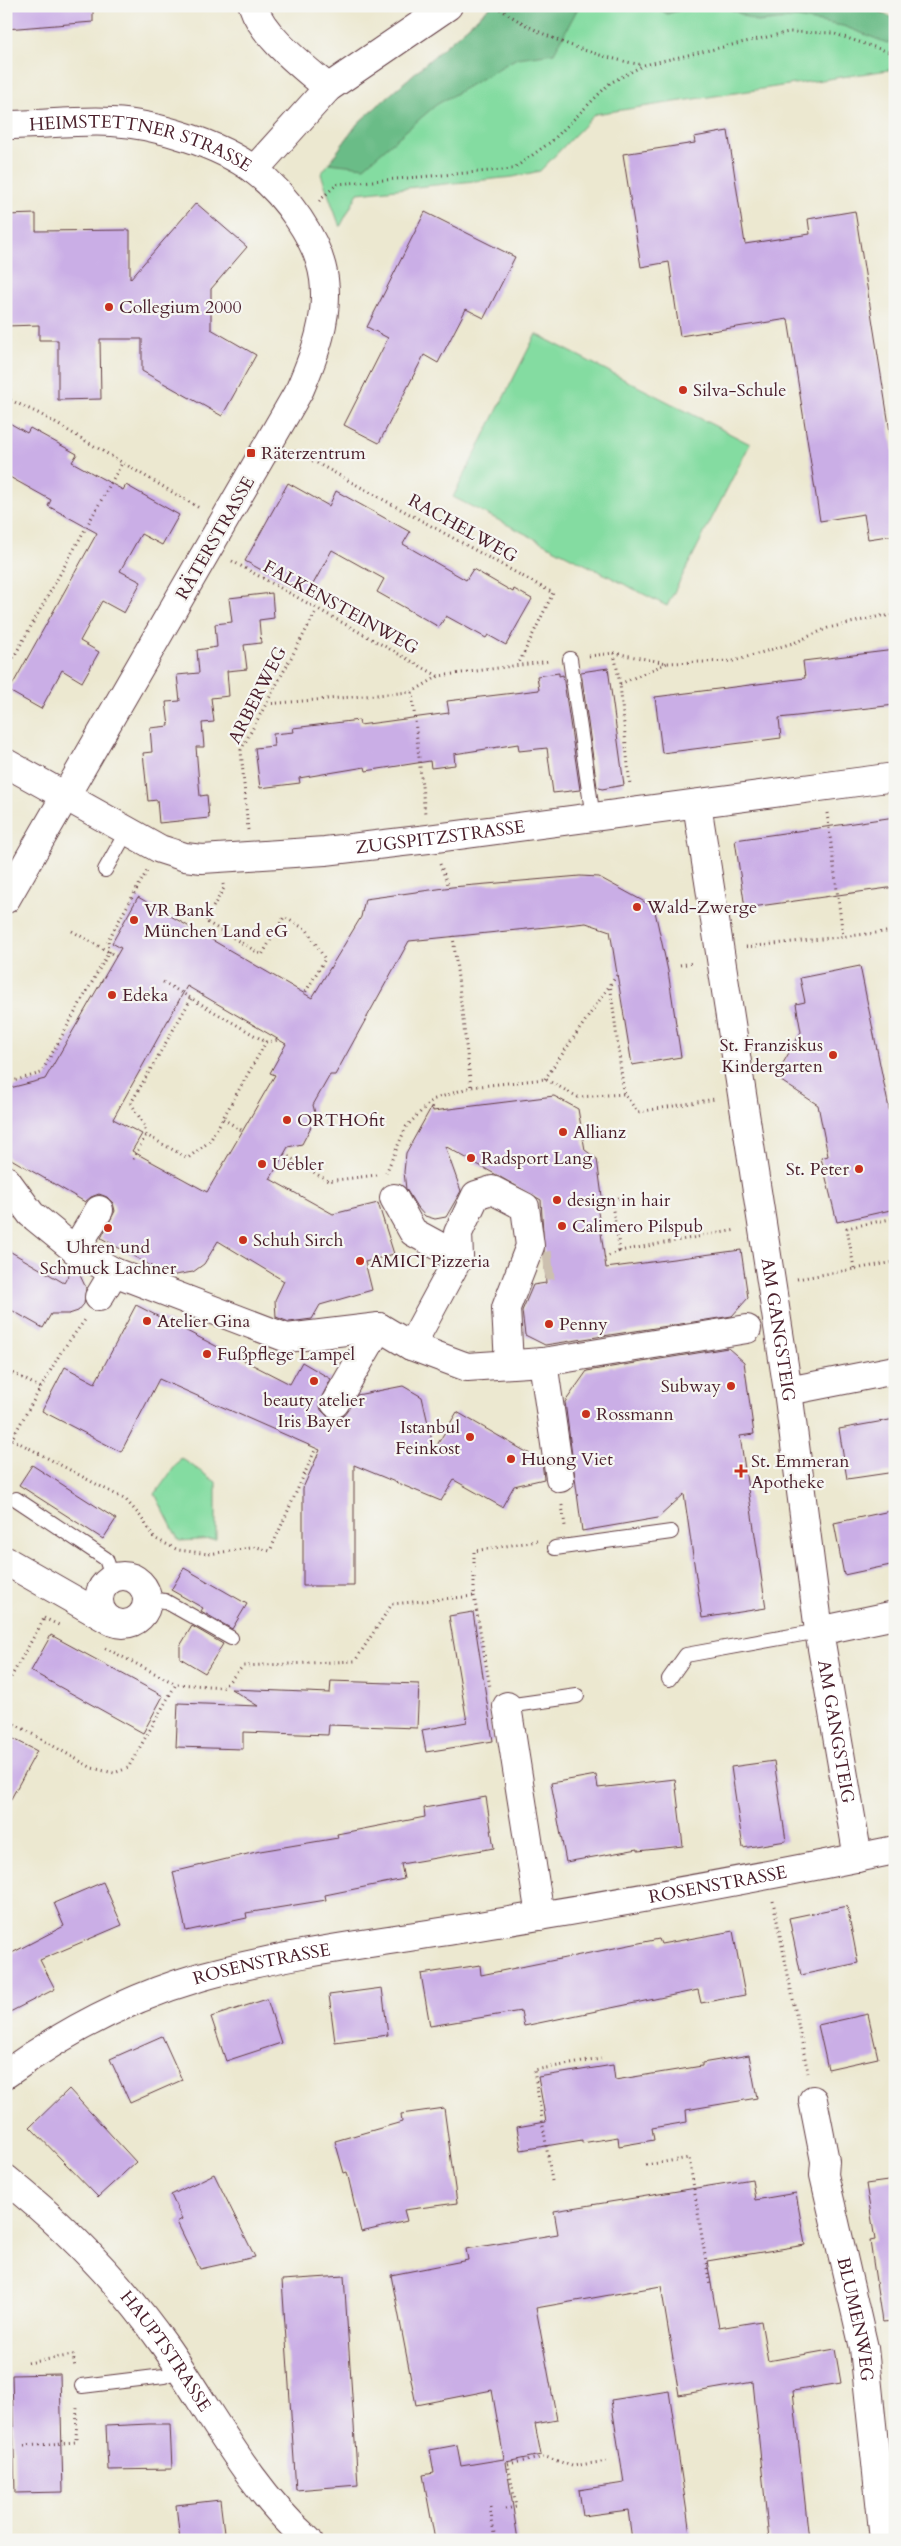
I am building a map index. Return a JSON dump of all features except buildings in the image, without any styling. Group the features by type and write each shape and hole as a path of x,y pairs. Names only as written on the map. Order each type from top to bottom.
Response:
{"street":[{"path":"253,6 257,17 279,44 328,88"},
{"name":"HEIMSTETTNER STRASSE","path":"6,125 112,122 135,125 190,138 218,149 254,170 328,88 448,6"},
{"name":"RÄTERSTRASSE","path":"6,899 300,389 315,355 324,308 324,278 312,240 296,214 254,170"},
{"name":"ZUGSPITZSTRASSE","path":"6,764 127,832 160,848 185,857 220,859 428,839 895,777"},
{"name":"AM GANGSTEIG","path":"697,804 788,1391 819,1631 858,1858"},
{"path":"6,1180 31,1214 75,1250 114,1272 287,1338 379,1327 411,1346 467,1367 543,1362 747,1328"},
{"path":"411,1346 459,1257 458,1233 476,1195 492,1190 525,1207 533,1268 506,1308 509,1364"},
{"path":"394,1198 413,1232 459,1257"},
{"path":"75,1250 100,1210"},
{"path":"100,1297 114,1272"},
{"path":"335,1403 379,1327"},
{"path":"543,1362 560,1478"},
{"path":"788,1391 895,1370"},
{"path":"6,1560 59,1592 111,1620 118,1623 133,1622 144,1611 147,1600 144,1588 139,1582 124,1576 113,1579 104,1586 100,1601 101,1609 111,1620"},
{"path":"819,1631 895,1615"},
{"path":"499,1700 540,1916"},
{"name":"ROSENSTRASSE","path":"6,2074 36,2054 109,2012 151,1994 200,1977 290,1957 540,1916 895,1850"},
{"name":"BLUMENWEG","path":"813,2100 825,2160 824,2175 864,2348 884,2540"},
{"name":"HAUPTSTRASSE","path":"6,2179 76,2240 109,2275 164,2345 237,2456 278,2508 308,2540"}],"lane":[{"path":"570,659 593,818"},
{"path":"105,870 127,832"},
{"path":"16,1499 106,1559 113,1579"},
{"path":"555,1548 671,1532"},
{"path":"147,1600 165,1601 231,1638"},
{"path":"670,1679 686,1655 819,1631"},
{"path":"499,1700 577,1696"},
{"path":"82,2386 164,2376 181,2370"}],"path":[{"path":"496,6 510,16 563,42 610,60 644,65"},
{"path":"319,201 337,184 513,169 552,141 610,82 644,65 789,32 832,33 895,54"},
{"path":"6,398 40,414 122,464 224,522"},
{"name":"RACHELWEG","path":"290,449 553,593 518,664"},
{"path":"6,671 122,464"},
{"name":"FALKENSTEINWEG","path":"231,561 439,676"},
{"name":"ARBERWEG","path":"250,857 241,750 317,610"},
{"path":"614,653 620,684 632,812"},
{"path":"620,684 667,663"},
{"path":"412,692 428,839"},
{"path":"824,785 842,936"},
{"path":"6,1083 41,1073 110,952 108,940 160,848"},
{"path":"220,859 224,888 205,921 262,954 284,917 307,930 325,959 305,994"},
{"path":"720,950 895,931"},
{"path":"72,932 116,956"},
{"path":"453,936 471,1087"},
{"path":"545,1079 617,975"},
{"path":"162,982 266,1042 279,1040"},
{"path":"610,983 624,1094 638,1112 741,1094"},
{"path":"133,1159 146,1135 144,1125 131,1103 191,999"},
{"path":"146,1135 188,1158 210,1141 266,1042"},
{"path":"284,1154 328,1181 385,1174 406,1127 432,1100 471,1087 545,1079 578,1097 624,1094"},
{"path":"223,1119 243,1131"},
{"path":"619,1198 611,1199 620,1251"},
{"path":"854,1268 847,1228 895,1218"},
{"path":"604,1258 620,1251 761,1226"},
{"path":"770,1283 895,1262"},
{"path":"6,1449 60,1352 100,1297"},
{"path":"13,1373 41,1388"},
{"path":"12,1439 126,1500 141,1517 154,1538 178,1550 209,1554 257,1546 270,1551 316,1448"},
{"path":"499,1700 474,1596 474,1551 532,1542"},
{"path":"6,1686 59,1592"},
{"path":"97,1644 176,1684 224,1687 243,1666 355,1661 392,1604 474,1596"},
{"path":"44,1618 62,1627"},
{"path":"6,1718 92,1768 114,1773 128,1768 176,1684"},
{"path":"768,1875 813,2100"},
{"path":"552,2180 534,2070 601,2059"},
{"path":"646,2165 689,2158 710,2286"},
{"path":"24,2446 76,2442 77,2389 82,2386 76,2382 73,2355 28,2363"},
{"path":"505,2509 516,2507 508,2464 546,2457 572,2466 608,2461"},
{"path":"490,2507 495,2540"}],"green space":[{"path":"491,6 869,6 895,19 895,69 595,114 540,171 513,177 358,193 340,227 321,174 358,123"},
{"path":"491,6 579,6 554,53 517,58 436,105 364,167 329,163 358,123"},
{"path":"655,6 693,6 667,14"},
{"path":"724,6 869,6 895,19 895,41 887,43 843,26 797,18 757,22"},
{"path":"536,334 750,444 667,606 453,497"},
{"path":"181,1458 216,1482 216,1539 179,1541 155,1494"}],"tunnel":[{"path":"544,1266 553,1265"}],"place":[{"name":"Collegium 2000","path":"109,307"},
{"name":"Silva-Schule","path":"683,390"},
{"name":"Räterzentrum","path":"251,453"},
{"name":"Wald-Zwerge","path":"637,907"},
{"name":"VR Bank München Land eG","path":"134,920"},
{"name":"Edeka","path":"112,995"},
{"name":"St. Franziskus Kindergarten","path":"833,1055"},
{"name":"ORTHOfit","path":"287,1120"},
{"name":"Allianz","path":"563,1132"},
{"name":"Radsport Lang","path":"471,1158"},
{"name":"Uebler","path":"262,1164"},
{"name":"St. Peter","path":"859,1169"},
{"name":"design in hair","path":"557,1200"},
{"name":"Calimero Pilspub","path":"562,1226"},
{"name":"Uhren und Schmuck Lachner","path":"108,1228"},
{"name":"Schuh Sirch","path":"243,1240"},
{"name":"AMICI Pizzeria","path":"360,1261"},
{"name":"Atelier Gina","path":"147,1321"},
{"name":"Penny","path":"549,1324"},
{"name":"Fußpflege Lampel","path":"207,1354"},
{"name":"beauty atelier Iris Bayer","path":"314,1381"},
{"name":"Subway","path":"731,1386"},
{"name":"Rossmann","path":"586,1414"},
{"name":"Istanbul Feinkost","path":"470,1437"},
{"name":"Huong Viet","path":"511,1459"},
{"name":"St. Emmeran Apotheke","path":"741,1471"}]}
